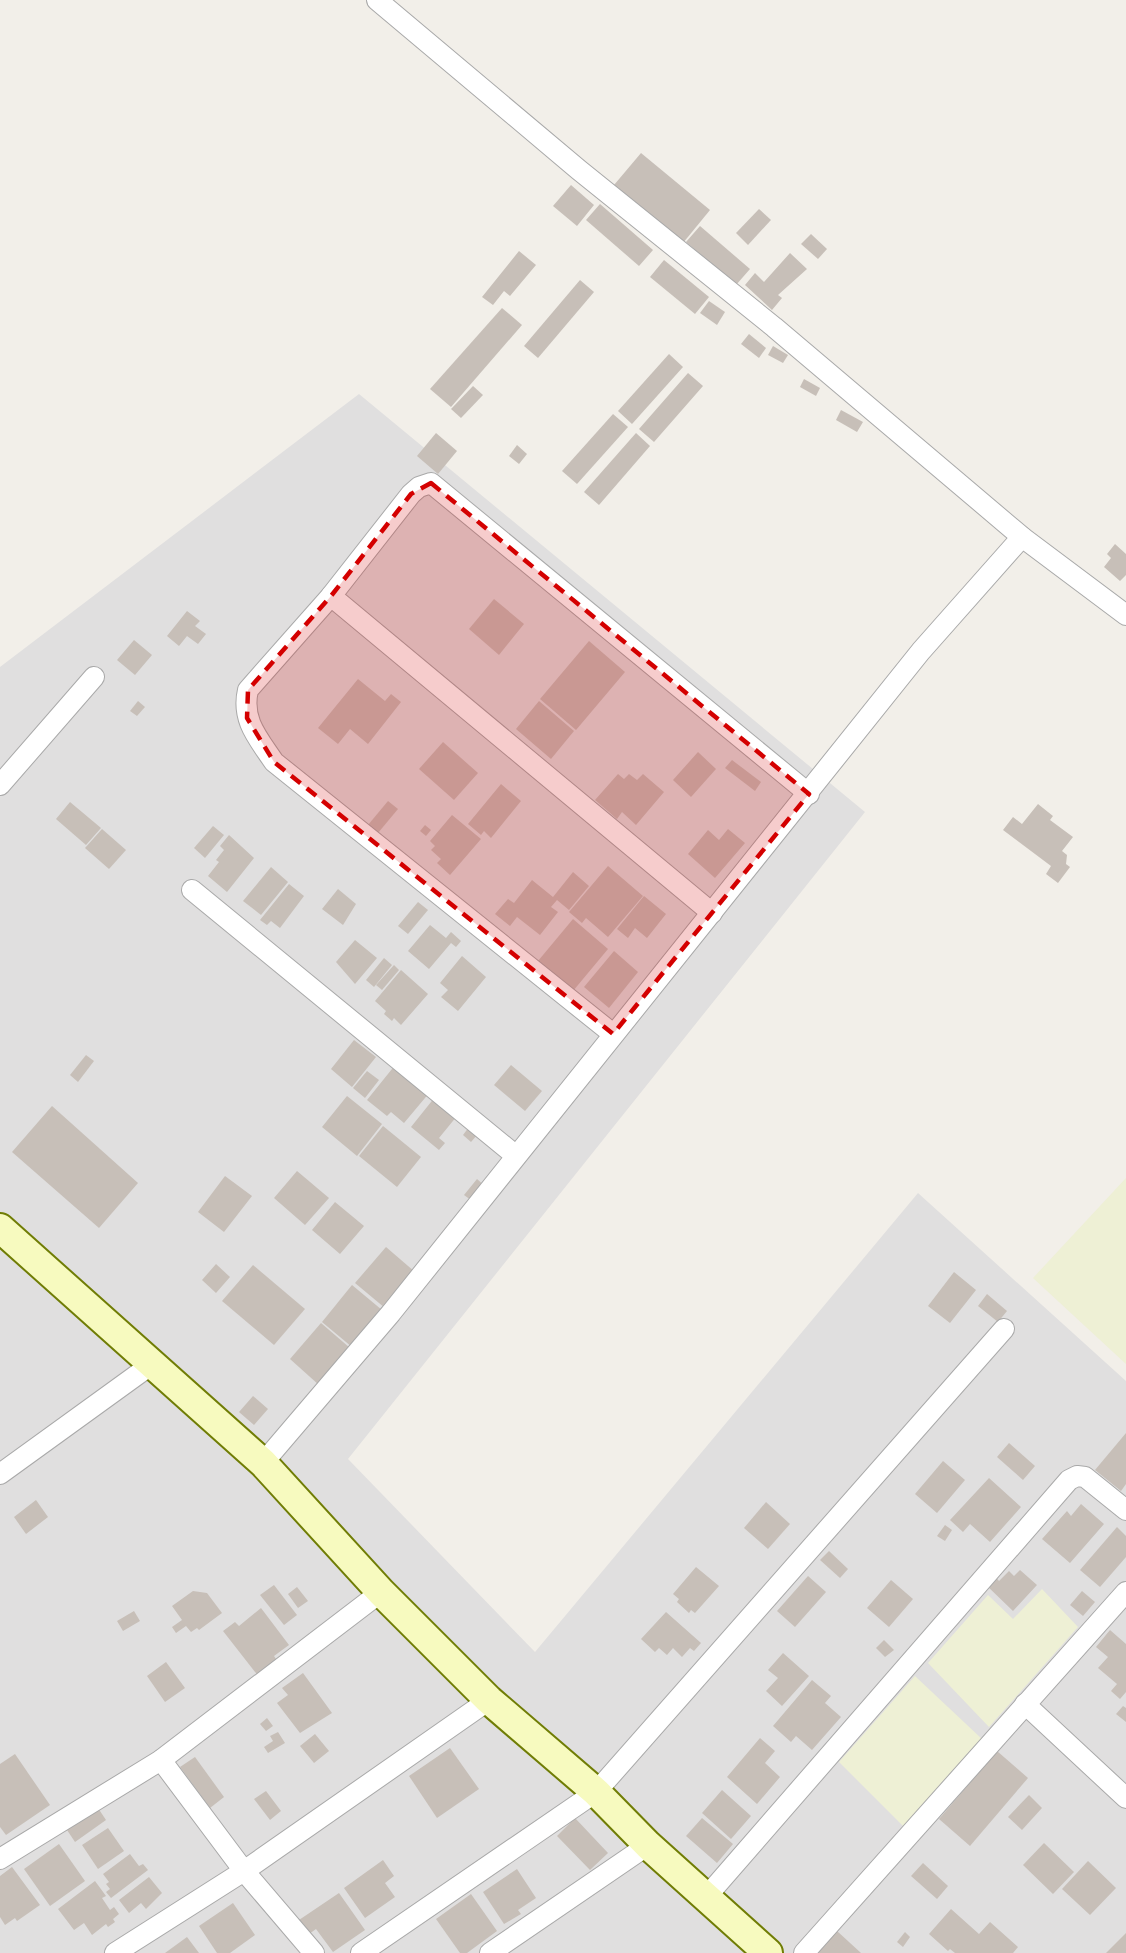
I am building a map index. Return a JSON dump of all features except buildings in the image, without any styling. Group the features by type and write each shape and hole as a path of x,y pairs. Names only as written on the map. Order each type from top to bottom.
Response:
{"street":[{"path":"377,0 579,170 774,327 1022,537 1125,611"},
{"path":"613,1034 274,762 247,718 244,705 248,690 331,596 411,494 425,483 437,486 809,794"},
{"path":"263,1463 391,1313 515,1155 809,794 921,651 1022,537"},
{"path":"331,596 712,913"},
{"path":"0,785 94,676"},
{"path":"192,890 515,1155"},
{"path":"0,1228 263,1463 381,1592 489,1700 596,1792 648,1845 707,1896 764,1952"},
{"path":"361,1953 596,1792 1004,1329"},
{"path":"0,1474 152,1364"},
{"path":"707,1896 1070,1480 1077,1476 1085,1477 1126,1510"},
{"path":"0,1859 160,1760 381,1592"},
{"path":"804,1953 1025,1704 1124,1600"},
{"path":"115,1953 244,1871 489,1700"},
{"path":"1025,1704 1126,1798"},
{"path":"160,1760 244,1871 314,1953"},
{"path":"490,1953 648,1845"}],"highlighted area":[{"path":"431,483 809,794 613,1034 274,762 247,718 248,690 331,596 411,494"}],"shaded area":[{"path":"359,394 865,812 348,1459 535,1652 918,1193 1126,1381 1126,1953 0,1953 0,667"}],"green space":[{"path":"1126,1178 1126,1364 1033,1278"},
{"path":"1042,1589 1078,1627 989,1727 928,1663 988,1595 1013,1619"},
{"path":"915,1676 982,1739 904,1827 839,1762"}]}
